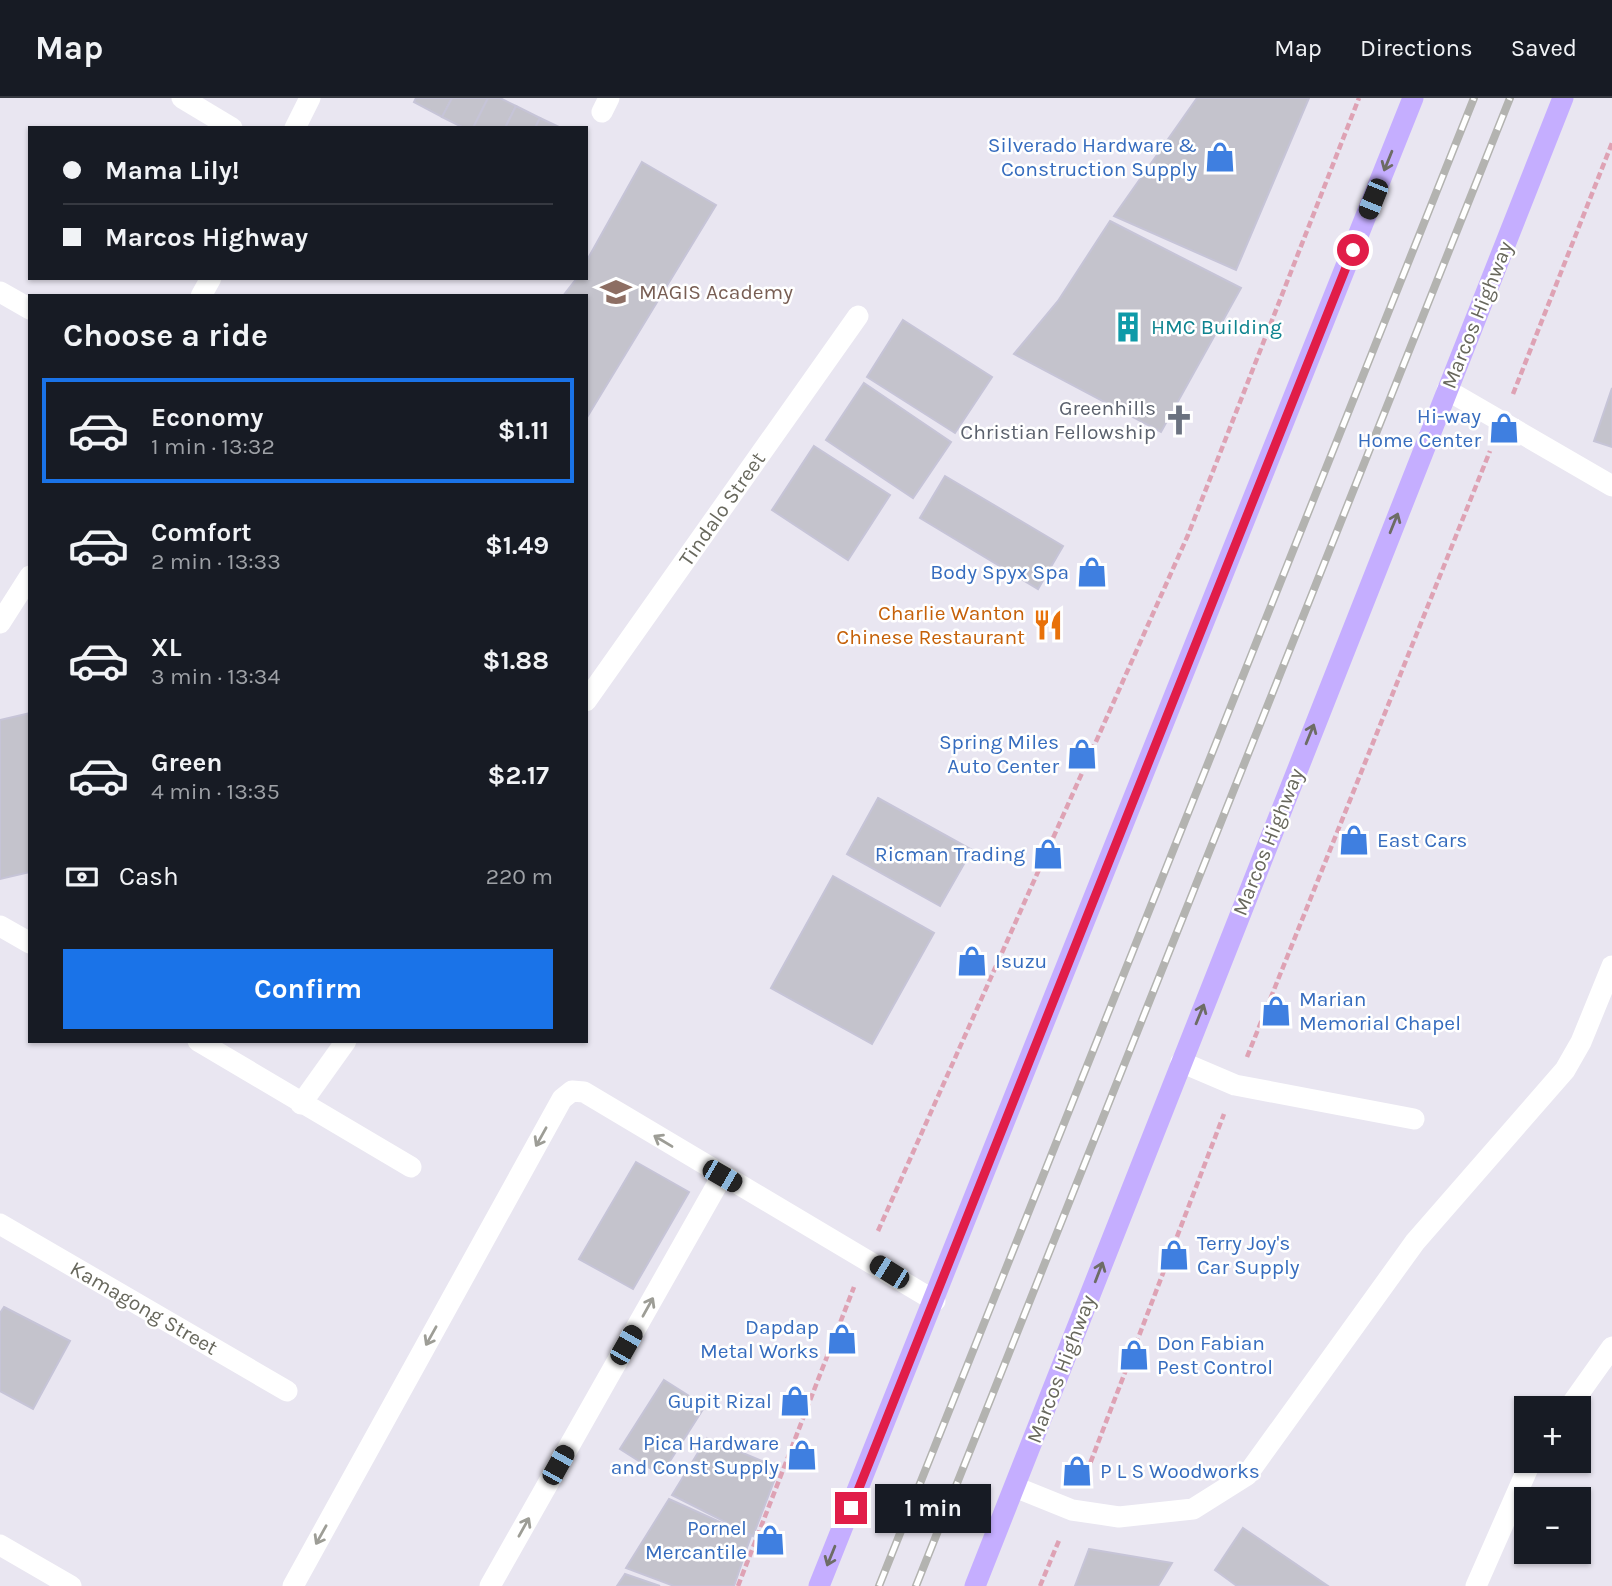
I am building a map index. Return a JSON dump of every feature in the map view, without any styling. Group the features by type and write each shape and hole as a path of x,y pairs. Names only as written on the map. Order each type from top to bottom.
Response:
{"main road":[{"path":"819,1586 1413,98"},
{"name":"Marcos Highway","path":"975,1586 1563,98"}],"street":[{"path":"182,98 229,126"},
{"path":"296,126 310,98"},
{"path":"0,292 28,308"},
{"name":"Tindalo Street","path":"588,698 859,316"},
{"path":"1447,390 1612,486"},
{"path":"2,617 28,579"},
{"path":"0,926 28,942"},
{"path":"1015,1487 1072,1510 1119,1517 1194,1509 1247,1475 1415,1242 1565,1070 1581,1042 1612,966"},
{"path":"201,1043 411,1167"},
{"path":"301,1104 345,1043"},
{"path":"1181,1062 1235,1085 1414,1119"},
{"path":"293,1586 562,1099 572,1091 584,1092 935,1301"},
{"path":"490,1586 722,1176"},
{"name":"Kamagong Street","path":"0,1224 287,1391"},
{"path":"1578,1396 1612,1347"},
{"path":"1476,1586 1526,1473"},
{"path":"0,1545 71,1586"}],"path":[{"path":"738,1586 866,1258 1188,535 1359,98"},
{"path":"1040,1586 1072,1510 1235,1085 1612,143"}],"building":[{"path":"416,98 452,98 442,117 414,102"},
{"path":"452,98 488,98 474,126 460,126 442,117"},
{"path":"488,98 500,98 516,106 506,126 474,126"},
{"name":"Silverado Hardware & Construction Supply","path":"1197,98 1309,98 1236,270 1114,216"},
{"path":"516,106 540,118 536,126 506,126"},
{"path":"540,118 557,126 536,126"},
{"name":"MAGIS Academy","path":"642,162 716,205 588,416 588,294 565,294 575,280 588,280 588,258"},
{"name":"HMC Building","path":"1110,221 1241,288 1161,432 1014,354 1058,301"},
{"path":"903,320 992,377 955,433 867,377"},
{"path":"864,383 951,442 913,498 826,440"},
{"path":"1612,388 1612,447 1594,441"},
{"path":"814,446 890,495 848,560 772,510"},
{"path":"945,476 1063,546 1038,589 920,518"},
{"path":"28,713 28,872 0,879 0,720"},
{"path":"878,798 972,850 940,906 847,854"},
{"path":"833,876 934,933 872,1044 771,988"},
{"path":"636,1162 689,1192 633,1289 579,1259"},
{"path":"4,1307 70,1341 33,1409 0,1391 0,1313"},
{"path":"664,1380 705,1406 661,1475 620,1449"},
{"path":"707,1438 779,1468 753,1536 672,1495"},
{"path":"669,1499 751,1536 734,1586 674,1586 626,1568"},
{"path":"1243,1528 1328,1586 1237,1586 1215,1570"},
{"path":"1089,1549 1172,1563 1158,1586 1075,1586"},
{"path":"625,1574 660,1586 617,1586"}],"railway":[{"path":"879,1586 1474,98"},
{"path":"916,1586 1510,98"}],"place":[{"name":"Silverado Hardware & Construction Supply","path":"1220,157"},
{"name":"MAGIS Academy","path":"616,292"},
{"name":"HMC Building","path":"1128,327"},
{"name":"Greenhills Christian Fellowship","path":"1179,420"},
{"name":"Hi-way Home Center","path":"1504,428"},
{"name":"Body Spyx Spa","path":"1092,572"},
{"name":"Charlie Wanton Chinese Restaurant","path":"1048,625"},
{"name":"Spring Miles Auto Center","path":"1082,754"},
{"name":"East Cars","path":"1354,840"},
{"name":"Ricman Trading","path":"1048,854"},
{"name":"Isuzu","path":"972,961"},
{"name":"Marian Memorial Chapel","path":"1276,1011"},
{"name":"Terry Joy's Car Supply","path":"1174,1255"},
{"name":"Dapdap Metal Works","path":"842,1339"},
{"name":"Don Fabian Pest Control","path":"1134,1355"},
{"name":"Gupit Rizal","path":"795,1401"},
{"name":"Pica Hardware and Const Supply","path":"802,1455"},
{"name":"P L S Woodworks","path":"1077,1471"},
{"name":"Pornel Mercantile","path":"770,1540"}],"route":[{"path":"851,1508 1353,250"}]}
